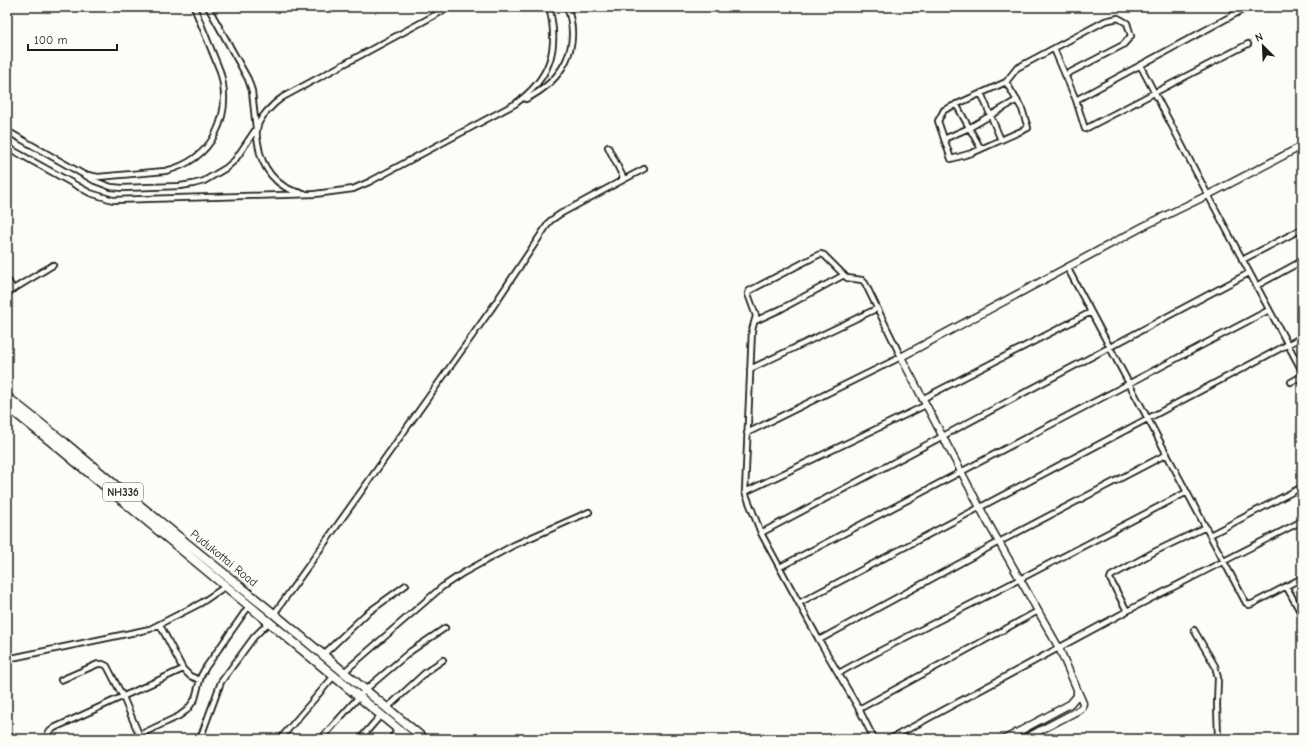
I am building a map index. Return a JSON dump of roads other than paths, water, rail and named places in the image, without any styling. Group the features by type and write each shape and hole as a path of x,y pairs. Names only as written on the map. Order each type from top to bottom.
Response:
{"highway":[{"name":"Pudukottai Road","path":"7,397 274,614 424,739"},
{"name":"Pudukottai Road","path":"7,406 60,448 410,739"}],"street":[{"path":"77,171 90,176 98,177 176,169 189,163 199,155 214,138 222,119 224,85 220,70 194,7"},
{"path":"208,7 248,79 252,91 260,154 265,166 277,182 291,190 315,194"},
{"path":"7,131 95,181 111,187 131,188 192,184 204,181 216,175 235,160 270,108 283,97 450,7"},
{"path":"515,104 528,95 538,83 546,70 552,55 553,20 550,7"},
{"path":"7,147 90,193 113,200 315,194 345,191 361,186 539,92 563,67 570,55 572,44 571,22 567,7"},
{"path":"1076,100 1248,7"},
{"path":"1006,82 1022,109 1028,128 981,149 951,159 938,121 944,110 1006,82 1016,68 1105,21 1118,18 1127,23 1131,36 1123,45 1065,75"},
{"path":"1054,49 1076,100 1085,129 1155,94 1248,44"},
{"path":"1140,65 1302,371"},
{"path":"981,93 1001,140"},
{"path":"944,139 970,128 1017,100"},
{"path":"956,104 981,149"},
{"path":"747,433 900,357 1144,226 1208,195 1302,146"},
{"path":"608,147 623,177 621,181"},
{"path":"274,614 492,308 550,221 560,214 644,169"},
{"path":"1242,260 1302,229"},
{"path":"874,739 859,709 819,640 761,532 745,492 752,330 756,316 748,294 749,291 820,254 824,255 847,278 862,280 900,357 980,508 1059,648 1077,688 1083,703 1082,708 1024,739"},
{"path":"1256,286 1302,261"},
{"path":"7,293 53,266"},
{"path":"1067,267 1246,603 1249,605 1252,604 1302,578"},
{"path":"761,532 1249,273"},
{"path":"755,321 781,309 844,275"},
{"path":"7,279 13,289"},
{"path":"750,369 876,309"},
{"path":"780,567 1269,310"},
{"path":"922,399 1091,312"},
{"path":"800,603 1302,337"},
{"path":"1291,382 1302,376"},
{"path":"745,492 926,405"},
{"path":"819,640 999,542 1167,454"},
{"path":"1210,535 1302,487"},
{"path":"839,674 1065,554 1187,492"},
{"path":"344,672 442,587 463,573 514,545 589,512"},
{"path":"890,739 1127,611 1302,521"},
{"path":"1127,611 1110,579 1111,576 1206,526"},
{"path":"323,655 366,614 406,585"},
{"path":"7,659 150,629 202,602 226,586"},
{"path":"1286,586 1302,614"},
{"path":"131,739 140,737 188,710 195,699 200,680 206,667 249,606"},
{"path":"859,709 1038,611"},
{"path":"200,739 221,682 254,637 269,622"},
{"path":"160,625 183,669 190,676 200,680"},
{"path":"321,739 358,696 411,651 445,628"},
{"path":"1194,630 1215,666 1218,678 1218,739"},
{"path":"387,708 426,672 443,660"},
{"path":"61,680 98,664 107,666 123,697 140,737"},
{"path":"49,739 48,733 54,728 183,669"},
{"path":"280,739 334,676"},
{"path":"1005,739 1070,704 1077,696 1077,688"},
{"path":"360,739 381,715"},
{"path":"391,739 398,729"}]}
